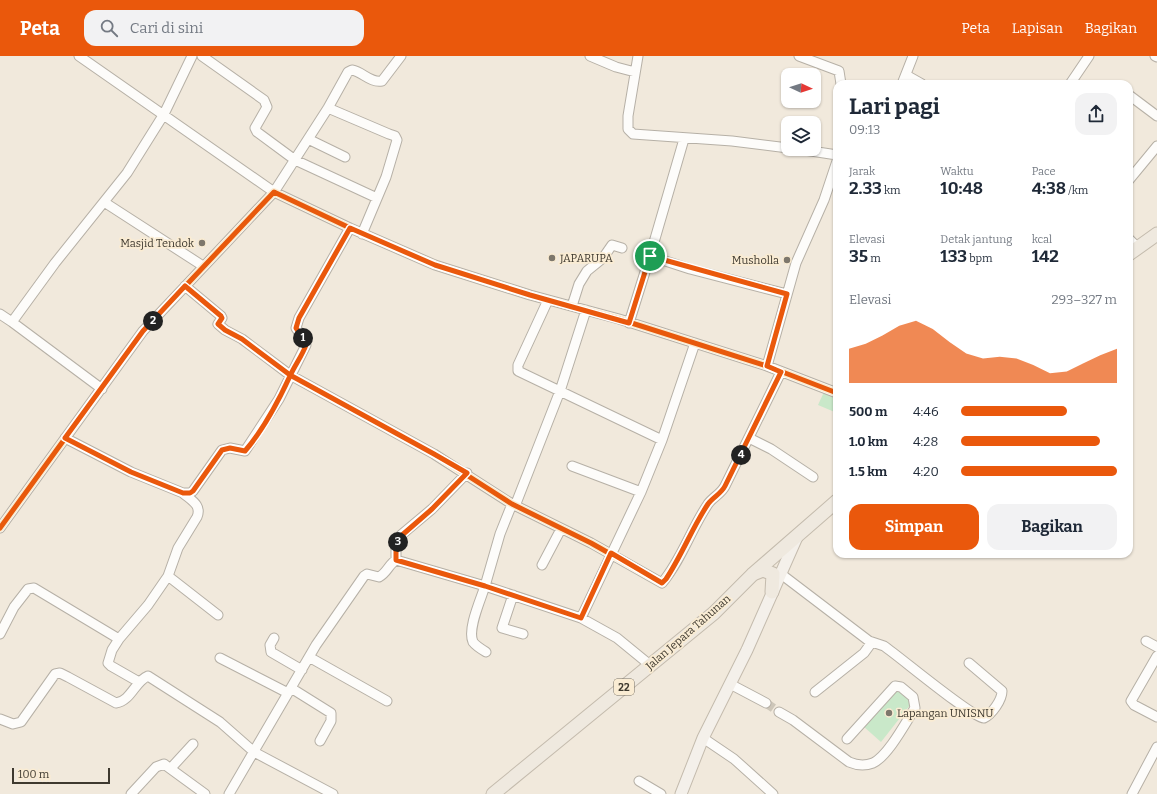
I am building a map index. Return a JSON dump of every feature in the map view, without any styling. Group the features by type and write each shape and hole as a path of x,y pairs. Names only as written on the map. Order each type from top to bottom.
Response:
{"highway":[{"path":"1133,247 1156,238"},
{"name":"22","path":"752,575 797,538 833,505"},
{"path":"752,575 763,570 773,574 772,592"},
{"name":"Jalan Jepara Tahunan","path":"493,794 714,613 752,575"}],"main road":[{"path":"681,794 702,738 730,684 797,538"}],"street":[{"path":"79,56 274,192 362,234 435,265 695,343 767,366 833,392"},
{"path":"12,322 17,312 127,173 164,114 192,56"},
{"path":"202,56 264,100 266,107 255,128 295,160 377,198"},
{"path":"0,528 143,331 274,192 350,71 358,71 374,81 382,81 401,56"},
{"path":"590,56 616,67 635,72"},
{"path":"638,56 628,116 630,132 638,135 732,141 781,147"},
{"path":"799,56 840,72 840,80"},
{"path":"904,80 913,56"},
{"path":"1073,80 1089,56"},
{"path":"1133,98 1157,116"},
{"path":"328,108 396,138 397,143 362,234"},
{"path":"308,138 345,157"},
{"path":"629,323 684,139"},
{"path":"1133,175 1157,146"},
{"path":"821,153 833,154"},
{"path":"767,366 796,263 824,200 833,173"},
{"path":"104,202 203,266"},
{"path":"183,493 190,493 193,491 222,450 230,448 245,451 269,416 306,345 296,328 296,324 350,228"},
{"path":"572,306 580,284 587,271 603,258 612,245 622,248"},
{"path":"650,256 787,294"},
{"path":"185,286 221,316 222,318 218,324 225,330 242,339 290,375 467,473 514,505 611,553 662,583 686,546 708,504 722,492 750,438 781,372"},
{"path":"548,300 518,371 662,440"},
{"path":"486,652 475,644 471,633 500,534 514,505 560,391 586,310"},
{"path":"0,314 102,389"},
{"path":"581,618 641,492 662,440 695,343"},
{"path":"65,438 131,472 183,493 197,505 199,512 178,548 168,576 148,605 119,639 112,650 108,663 115,669 140,682"},
{"path":"750,438 772,449 813,477"},
{"path":"572,466 641,492"},
{"path":"396,560 396,548 401,536 432,509 467,473"},
{"path":"542,565 561,529"},
{"path":"229,794 309,657 364,576 367,574 379,577 383,575 390,564 396,560 485,586 581,618 616,638 650,665"},
{"path":"781,574 872,642 884,646 959,704 977,716 984,718 990,714 1001,697 1002,691 969,663"},
{"path":"168,576 218,615"},
{"path":"0,634 20,598 28,589 34,588 119,639"},
{"path":"513,595 502,628 523,634"},
{"path":"274,638 270,645 271,652 302,670"},
{"path":"1146,641 1157,647"},
{"path":"815,692 864,653 872,642"},
{"path":"1157,656 1131,701 1134,705 1157,717"},
{"path":"309,657 387,701"},
{"path":"220,658 290,691 331,713 331,721 320,741"},
{"path":"0,719 13,724 21,722 55,674 60,673 116,703 126,699 146,676 220,722 254,752 328,793"},
{"path":"730,684 766,704"},
{"path":"779,712 793,720 849,762 856,765 869,764 877,761 884,753 910,717 915,708 913,697 901,687 895,686 847,739"},
{"path":"702,738 734,759 773,794"},
{"path":"171,768 194,744"},
{"path":"1132,794 1157,747"},
{"path":"132,794 159,764 164,764 171,768 205,794"},
{"path":"639,781 661,794"}],"green space":[{"path":"824,392 833,396 833,411 818,405"},
{"name":"Lapangan UNISNU","path":"897,687 914,700 881,742 863,726"}],"tunnel":[{"path":"766,703 779,712"}],"cycle path":[{"path":"0,528 143,331 274,192 350,228 435,265 530,295 619,319 767,366 833,391"},
{"path":"185,286 221,316 222,318 218,324 225,330 242,339 290,375 434,454 512,504 591,543 662,583 681,554 708,504 725,486 781,372"}],"place":[{"name":"Masjid Tendok","path":"202,243"},
{"name":"JAPARUPA","path":"552,258"},
{"name":"Musholla","path":"787,260"},
{"name":"Lapangan UNISNU","path":"889,713"}],"route":[{"path":"650,256 629,323 530,295 475,276 435,265 350,228 296,324 296,328 306,345 290,375 279,400 249,447 245,451 241,452 230,448 222,450 193,491 190,493 183,493 131,472 65,438 143,331 185,286 221,316 222,318 218,324 225,330 242,339 290,375 467,473 432,509 401,536 396,548 396,560 485,586 581,618 611,553 662,583 666,579 686,546 708,504 722,492 750,438 781,372 767,366 787,294 690,269 650,256"}]}
